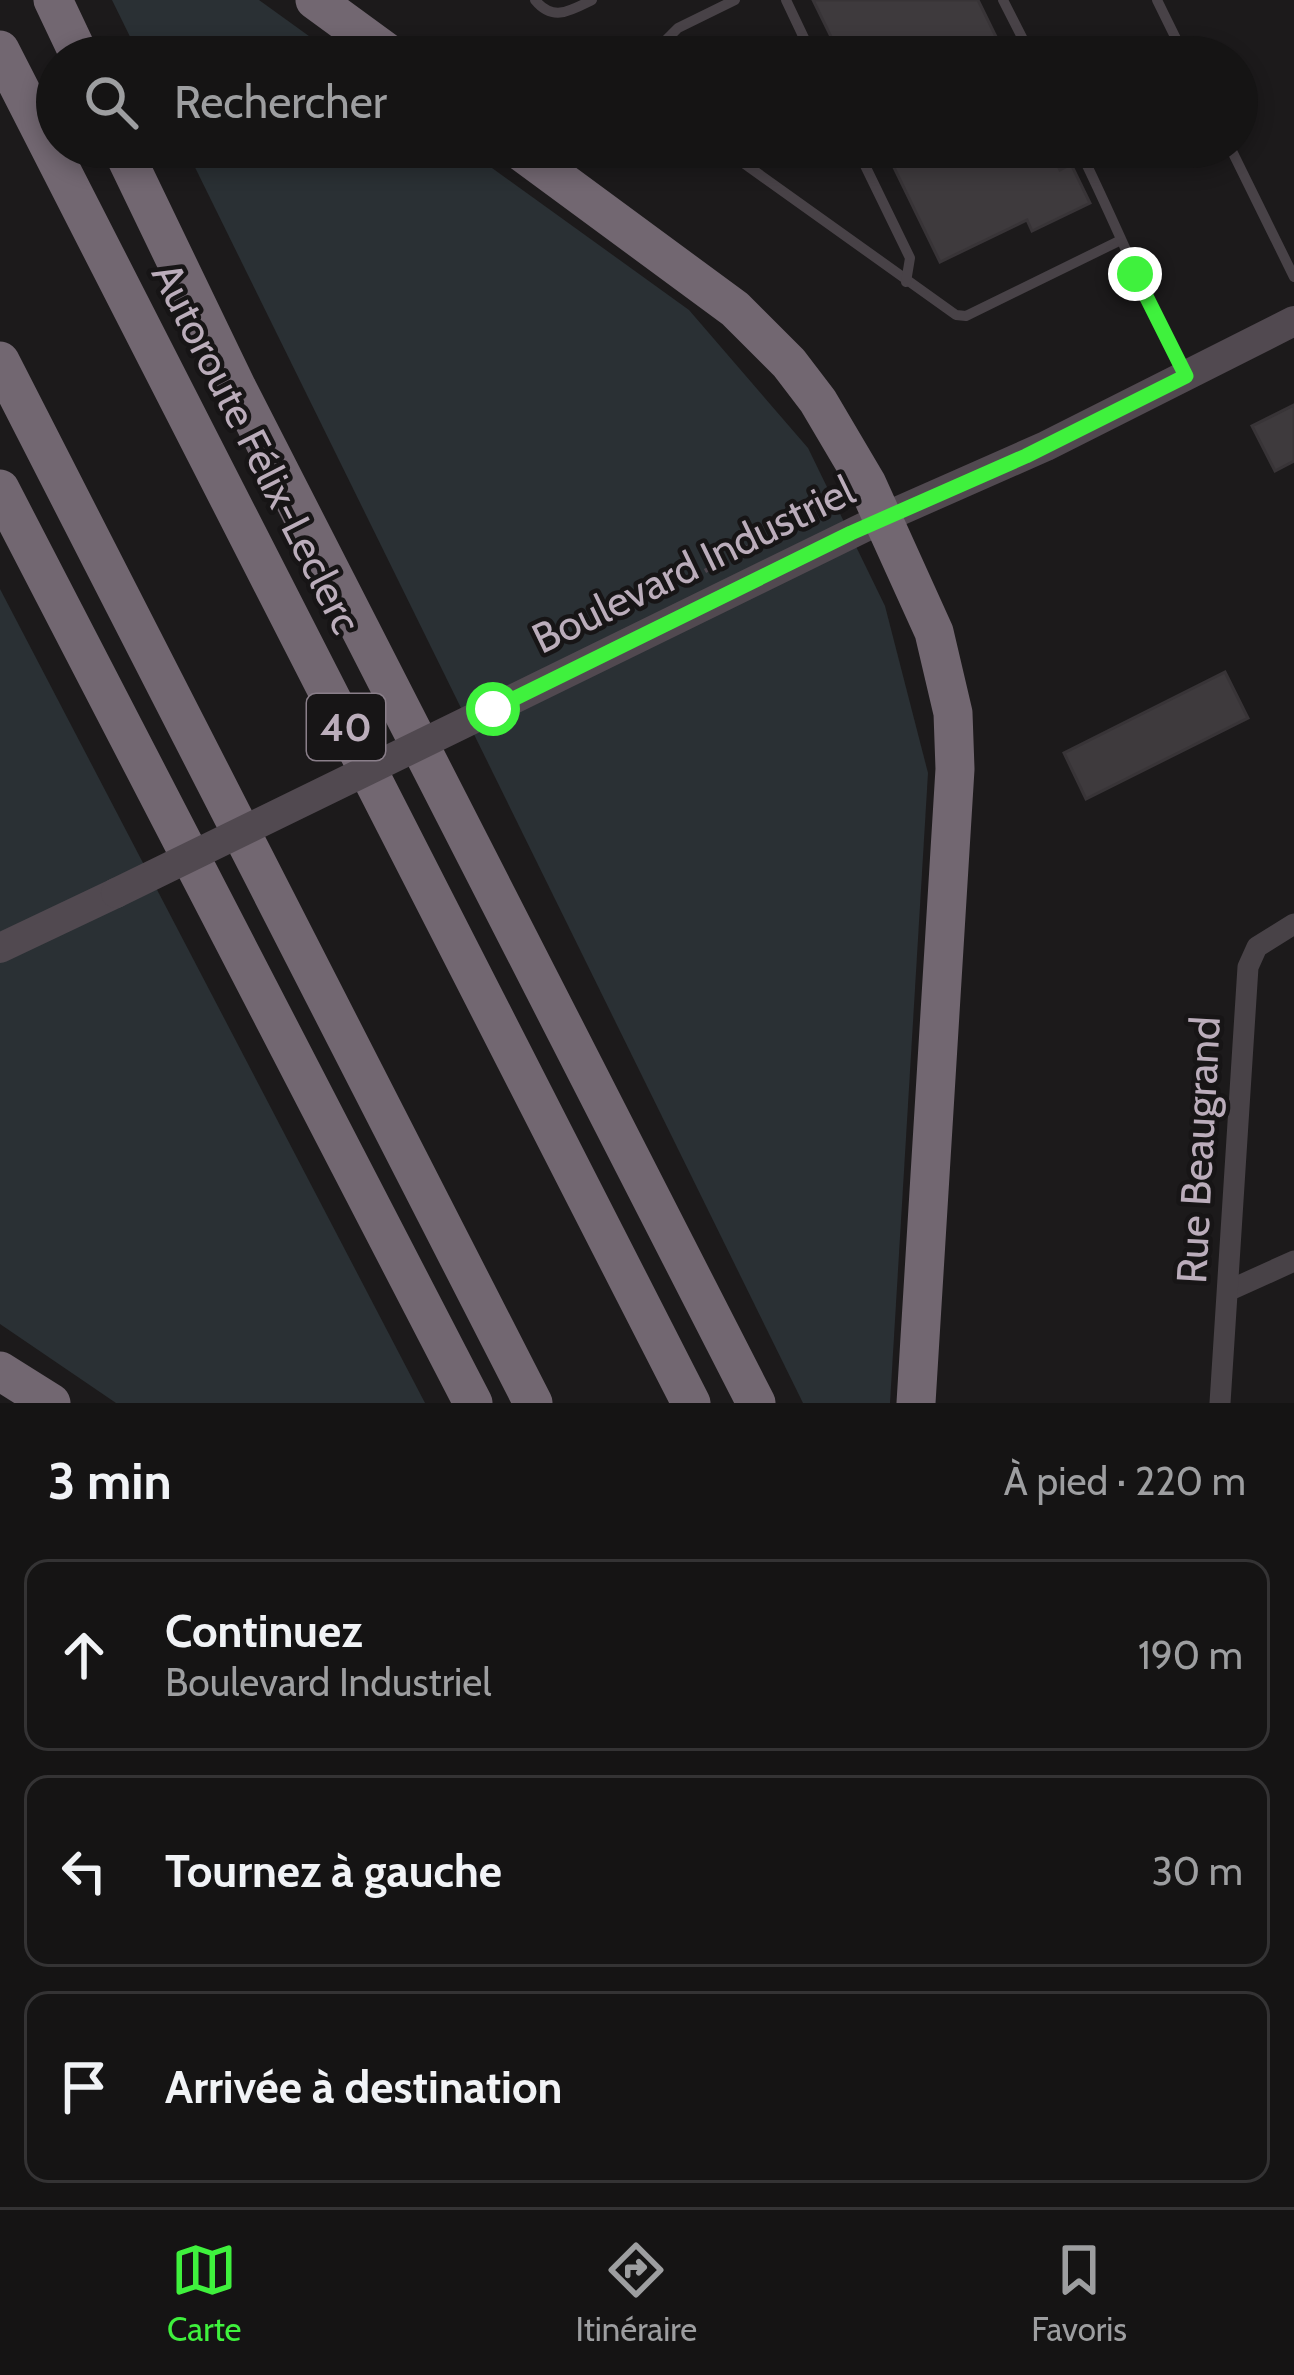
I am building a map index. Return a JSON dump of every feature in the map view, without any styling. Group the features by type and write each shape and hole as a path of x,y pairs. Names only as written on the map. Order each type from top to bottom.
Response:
{"highway":[{"path":"53,0 70,36"},
{"path":"315,0 364,36"},
{"name":"Autoroute Félix-Leclerc","path":"0,50 36,120"},
{"name":"Autoroute Félix-Leclerc","path":"60,168 691,1403"},
{"path":"131,168 237,388 756,1403"},
{"path":"544,168 716,293 754,326 818,400 884,518 943,658 954,742 954,802 916,1403"},
{"path":"0,361 532,1403"},
{"path":"0,489 473,1403"},
{"path":"0,1371 51,1403"}],"street":[{"name":"Boulevard Industriel","path":"0,948 884,518 1026,456 1294,321"},
{"name":"Rue Beaugrand","path":"1220,1403 1248,968 1257,947 1294,924"},
{"path":"1230,1290 1294,1261"}],"lane":[{"path":"535,0 547,13 556,15 592,0"},
{"path":"670,36 734,0"},
{"path":"786,0 803,36"},
{"path":"1004,0 1022,36"},
{"path":"1157,0 1175,36"},
{"path":"750,168 944,310 966,316 1119,241"},
{"path":"866,168 910,259 906,283"},
{"path":"1089,168 1186,376"},
{"path":"1240,168 1294,277"}],"shaded area":[{"path":"112,0 259,0 309,36 130,36"},
{"path":"195,168 492,168 689,310 808,448 885,606 928,773 890,1403 803,1403"},
{"path":"0,589 425,1403 116,1403 0,1324"}],"building":[{"path":"813,0 978,0 996,36 831,36"},
{"path":"894,168 1073,168 1090,203 1032,231 1027,220 940,262"},
{"path":"1294,405 1294,461 1275,471 1252,426"},
{"path":"1225,672 1248,718 1086,799 1064,753"}],"route":[{"path":"493,709 1186,376 1135,274"}]}
